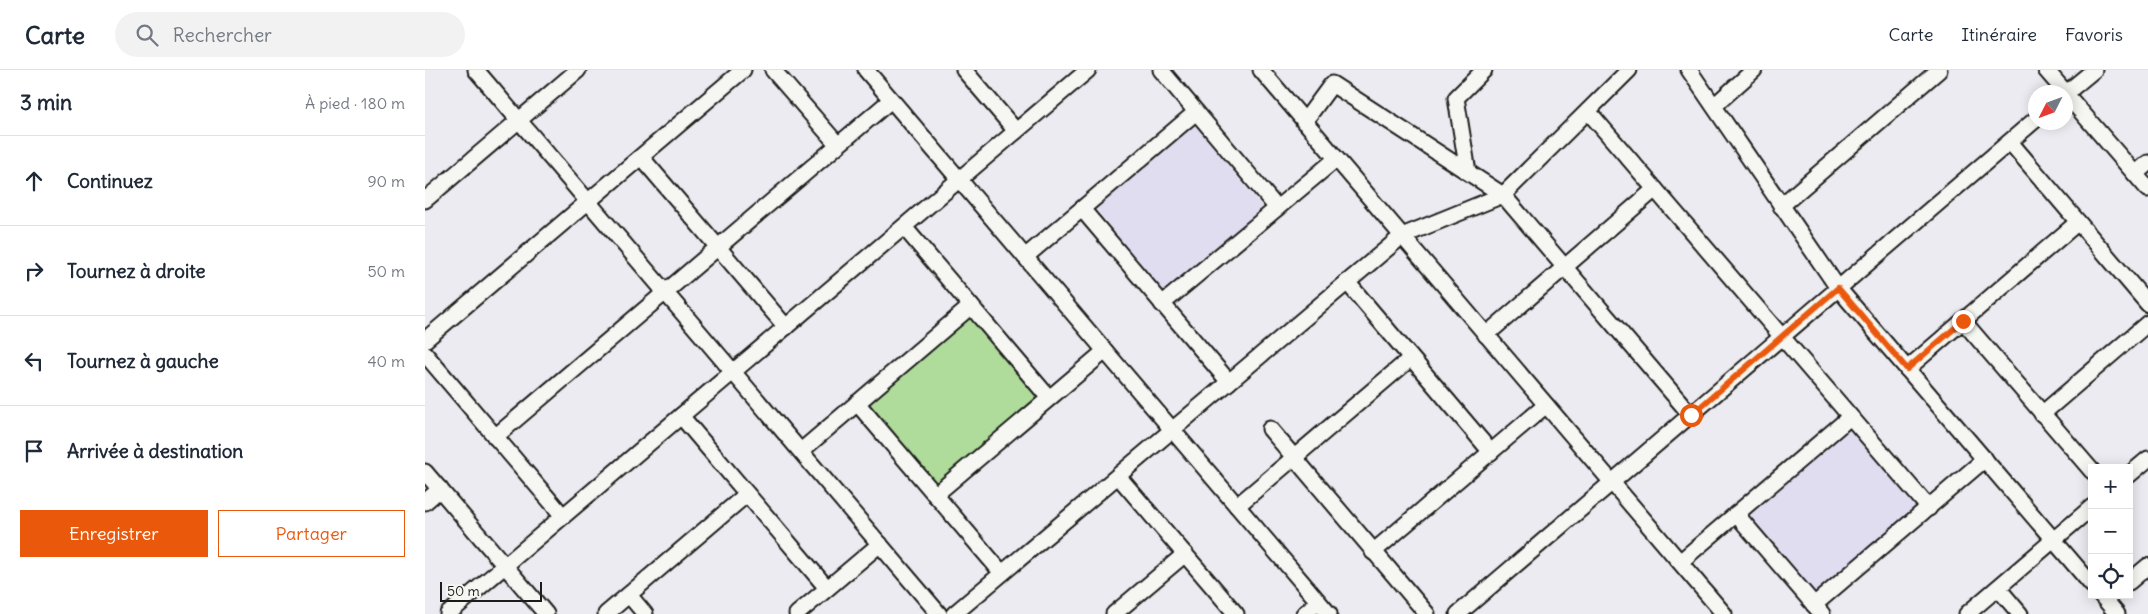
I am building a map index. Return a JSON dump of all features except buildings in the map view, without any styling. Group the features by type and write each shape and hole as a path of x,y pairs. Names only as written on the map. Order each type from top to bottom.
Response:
{"street":[{"path":"476,70 939,614"},
{"path":"425,340 743,70"},
{"path":"773,70 838,146"},
{"path":"866,70 1329,614"},
{"path":"964,70 1016,131"},
{"path":"453,613 563,516 1088,70"},
{"path":"1161,70 1277,208"},
{"path":"1261,70 1724,614"},
{"path":"1468,172 1456,98 1484,70"},
{"path":"954,614 1402,236 1503,195 1629,70"},
{"path":"1689,70 1838,288 2088,580"},
{"path":"1714,106 1754,70"},
{"path":"1781,206 1939,70"},
{"path":"2046,70 2058,85"},
{"path":"2073,87 2094,70"},
{"path":"425,200 575,71"},
{"path":"1304,122 1332,84 1503,195 1691,415"},
{"path":"495,437 891,100"},
{"path":"2073,102 2148,189"},
{"path":"1588,111 1929,508"},
{"path":"1025,257 1196,112"},
{"path":"1458,614 2028,126"},
{"path":"2010,142 2148,304"},
{"path":"641,157 786,327"},
{"path":"1162,304 1336,159"},
{"path":"2135,174 2148,163"},
{"path":"1486,334 1655,189"},
{"path":"1082,209 1229,382"},
{"path":"1907,369 2079,222"},
{"path":"904,226 1049,398"},
{"path":"1347,282 1491,452"},
{"path":"801,451 971,306"},
{"path":"1963,321 2088,467"},
{"path":"2042,414 2148,323"},
{"path":"935,495 1105,351"},
{"path":"425,354 563,516"},
{"path":"1237,506 1411,358"},
{"path":"857,403 1002,573"},
{"path":"1373,552 1546,405"},
{"path":"681,416 827,588"},
{"path":"1680,562 1850,417"},
{"path":"1270,429 1427,614"},
{"path":"1736,514 1818,610 1929,508 1985,460"},
{"path":"2133,473 2148,460"},
{"path":"425,472 547,614"},
{"path":"1118,476 1236,614"},
{"path":"425,502 440,489"},
{"path":"606,614 747,494"},
{"path":"1967,614 2091,509"},
{"path":"797,614 879,544"},
{"path":"1114,614 1185,554"},
{"path":"2133,579 2148,566"},
{"path":"1998,588 2020,614"},
{"path":"629,594 645,614"},
{"path":"2108,599 2117,614"},
{"path":"1304,614 1319,602"}],"shaded area":[{"path":"1193,122 1264,209 1162,291 1092,204"},
{"path":"1853,423 1923,504 1816,598 1745,517"}],"green space":[{"path":"973,311 1046,396 934,490 862,405"}],"route":[{"path":"1691,415 1838,288 1907,369 1963,321"}]}
